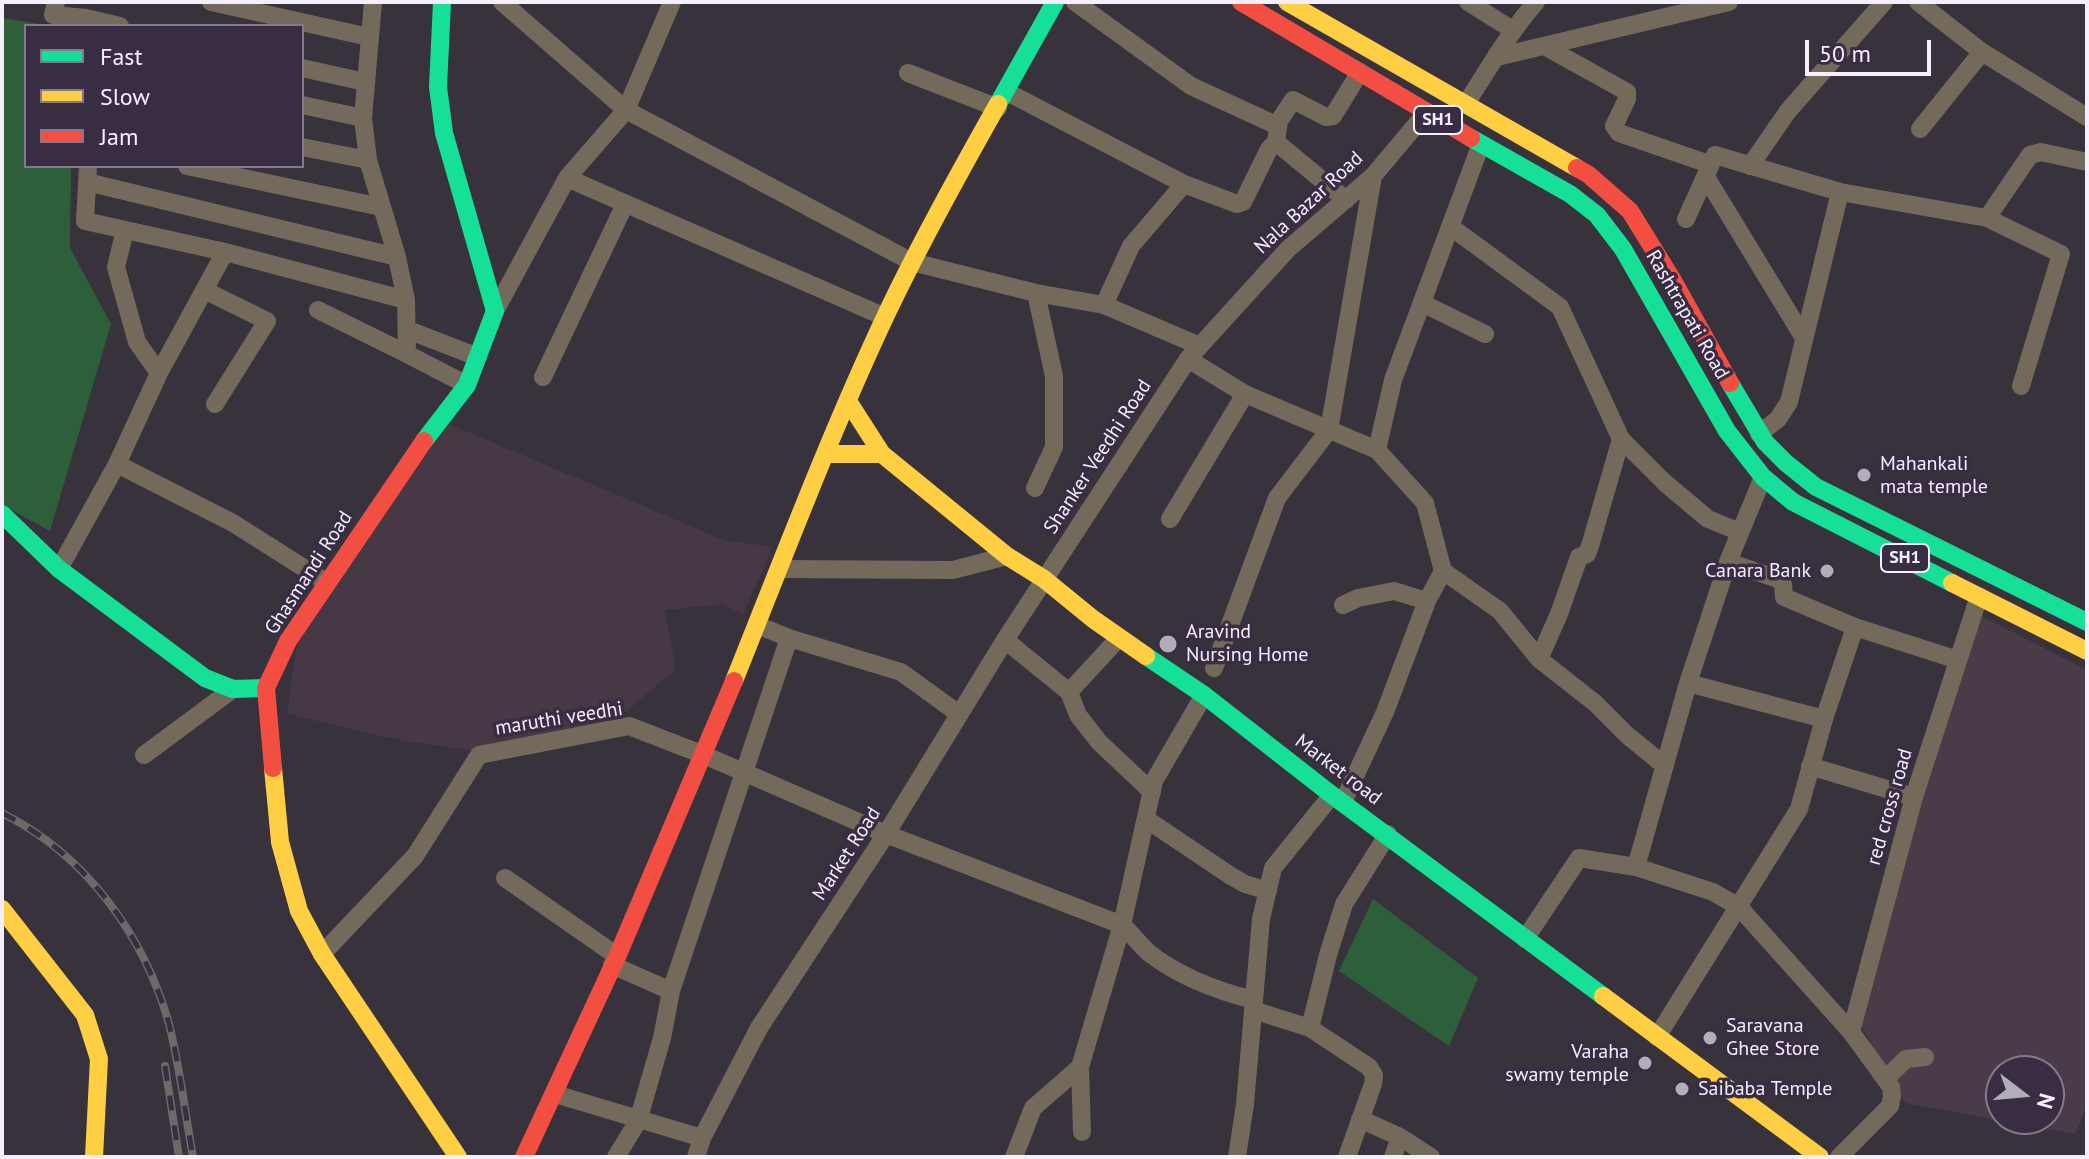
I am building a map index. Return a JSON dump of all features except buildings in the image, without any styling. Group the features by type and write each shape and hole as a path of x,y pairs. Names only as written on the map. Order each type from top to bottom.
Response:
{"street":[{"path":"56,2 53,15 87,22"},
{"path":"211,2 369,37"},
{"path":"373,2 363,118 368,160 397,257 406,300 407,354"},
{"path":"442,2 438,87 444,133 495,311"},
{"path":"502,2 626,110 912,262 1036,293 1104,305 1194,352 1245,394 1377,450 1425,503 1443,571 1500,611 1539,659 1595,703 1665,766"},
{"path":"495,311 567,178 626,110 672,2"},
{"path":"524,1157 555,1094 704,755 885,317 1055,2"},
{"path":"1075,2 1191,86 1277,134 1280,148 1346,200"},
{"name":"Rashtrapati Road","path":"1241,2 1426,113 1570,194 1597,215 1623,249 1727,431 1763,477 1793,502 2087,651"},
{"name":"Rashtrapati Road","path":"1287,2 1589,175 1630,211 1759,434 1779,457 1816,487 2087,622"},
{"path":"1468,2 1511,29"},
{"path":"1465,105 1497,57 1511,29 1536,2"},
{"path":"1497,57 1729,2"},
{"path":"1750,166 1788,111 1884,2"},
{"path":"1918,2 1982,52 2087,117"},
{"path":"1546,47 1627,92 1627,99 1614,126 1619,133 1708,171 1804,338"},
{"path":"1920,129 1982,52"},
{"path":"304,68 365,82"},
{"path":"908,73 1003,100 1184,184 1237,204 1243,202 1293,100 1326,117 1333,116 1360,72"},
{"path":"304,105 363,118"},
{"name":"Nala Bazar Road","path":"1194,352 1288,249 1373,176 1426,113"},
{"path":"1377,450 1393,380 1481,144"},
{"path":"304,147 368,160"},
{"path":"1987,218 2030,155 2041,152 2087,162"},
{"path":"1686,219 1712,158 1717,154 1840,192 1987,218 2061,254 2021,386"},
{"path":"196,168 381,207"},
{"path":"397,257 88,174 85,221 225,252 406,300"},
{"path":"1214,668 1277,498 1329,430 1373,176"},
{"path":"567,178 885,317"},
{"path":"1104,305 1131,246 1184,184"},
{"path":"1759,434 1778,419 1789,402 1840,192"},
{"path":"543,377 625,204"},
{"path":"1451,227 1560,307 1621,439 1664,482 1708,519 1740,532"},
{"path":"125,230 116,267 137,342 159,373"},
{"path":"1623,249 1645,235"},
{"path":"59,569 117,464 159,373 225,252"},
{"path":"204,290 267,321 215,404"},
{"path":"1035,488 1054,447 1054,376 1036,293"},
{"path":"1422,303 1485,334"},
{"path":"318,310 467,385"},
{"name":"Ghasmandi Road","path":"266,688 288,641 326,582 467,385 495,311"},
{"path":"408,330 478,357"},
{"name":"Shanker Veedhi Road","path":"1044,579 1194,352"},
{"path":"1170,519 1245,394"},
{"name":"Market road","path":"848,401 882,454 1007,556 1044,579 1119,638 1204,695 1525,939 1820,1157"},
{"path":"1539,659 1579,557 1587,554 1590,546 1621,439"},
{"path":"826,454 882,454"},
{"path":"117,464 233,523 326,582"},
{"path":"1636,867 1688,683 1728,562 1763,477"},
{"path":"2,514 59,569 205,678 233,689 266,688 280,842 299,911 322,954 458,1157"},
{"path":"779,569 953,570 1007,556"},
{"path":"1728,562 1778,579 1783,584 1784,597 1855,627 1958,660"},
{"path":"1237,1157 1245,1104 1261,919 1273,868 1338,798 1385,712 1427,601 1443,571"},
{"name":"Market Road","path":"696,1157 702,1138 759,1028 886,834 1044,579"},
{"path":"1343,605 1358,598 1394,591 1427,601"},
{"name":"red cross road","path":"1851,1032 1914,797 1979,596"},
{"path":"757,625 789,638 901,672 959,714"},
{"path":"1657,1037 1799,809 1824,719 1855,627"},
{"path":"616,1157 638,1121 662,1038 671,991 789,638"},
{"path":"1069,692 1119,638"},
{"path":"1005,640 1069,692 1078,715 1099,742 1152,792"},
{"path":"1688,683 1824,719"},
{"path":"144,755 233,689"},
{"path":"1082,1132 1080,1067 1122,925 1152,792 1159,768 1204,695"},
{"name":"maruthi veedhi","path":"322,954 415,856 479,755 629,726 886,834 1122,925"},
{"path":"1810,766 1914,797"},
{"path":"1146,819 1231,876 1268,891"},
{"path":"1310,1028 1344,904 1388,834"},
{"path":"1525,939 1579,858 1636,867 1713,892 1739,907 1851,1032 1891,1087 1890,1106 1839,1157"},
{"path":"505,878 614,960 671,991"},
{"path":"2,909 85,1015 99,1059 94,1157"},
{"path":"1122,925 1150,953 1198,982 1310,1028 1369,1067 1374,1075 1373,1084 1347,1157"},
{"path":"1885,1079 1906,1059 1925,1057"},
{"path":"1014,1157 1033,1108 1080,1067"},
{"path":"555,1094 702,1138"},
{"path":"1360,1119 1400,1137 1431,1157"},
{"path":"1393,1157 1400,1137"}],"shaded area":[{"path":"449,424 724,540 773,547 743,614 723,604 665,610 676,669 613,723 478,751 403,741 287,714 295,654 310,616"},
{"path":"1980,615 2087,670 2087,1106 2075,1134 2065,1132 2065,1055 1985,1055 1985,1118 1905,1103 1854,1013"}],"green space":[{"path":"2,18 39,24 24,24 24,168 71,168 70,248 111,324 50,531 2,505"},
{"path":"1373,899 1478,978 1449,1046 1339,971"}],"railway":[{"path":"2,813 32,830 85,875 108,901 144,959 169,1024 193,1157"},
{"path":"165,1066 179,1157"}],"traffic: fast":[{"path":"424,441 467,385 495,311 444,133 438,87 442,2"},
{"path":"998,104 1055,2"},
{"path":"1471,138 1570,194 1597,215 1623,249 1727,431 1763,477 1793,502 1952,583"},
{"path":"1730,383 1765,442 1816,487 2087,622"},
{"path":"2,514 59,569 205,678 233,689 266,688"},
{"path":"1146,656 1204,695 1332,795 1603,996"}],"traffic: slow":[{"path":"1287,2 1577,168"},
{"path":"734,681 865,360 926,235 998,104"},
{"path":"848,401 882,454 1007,556 1044,579 1093,619 1146,656"},
{"path":"826,454 882,454"},
{"path":"1952,583 2087,651"},
{"path":"273,768 280,842 299,911 322,954 458,1157"},
{"path":"2,909 85,1015 99,1059 94,1157"},
{"path":"1603,996 1820,1157"}],"traffic: jam":[{"path":"1241,2 1471,138"},
{"path":"1577,168 1630,211 1730,383"},
{"path":"273,768 266,688 288,641 424,441"},
{"path":"524,1157 617,957 734,681"}],"place":[{"name":"Mahankali mata temple","path":"1864,475"},
{"name":"Canara Bank","path":"1827,571"},
{"name":"Aravind Nursing Home","path":"1168,644"},
{"name":"Saravana Ghee Store","path":"1710,1038"},
{"name":"Varaha swamy temple","path":"1645,1063"},
{"name":"Saibaba Temple","path":"1682,1089"}]}
